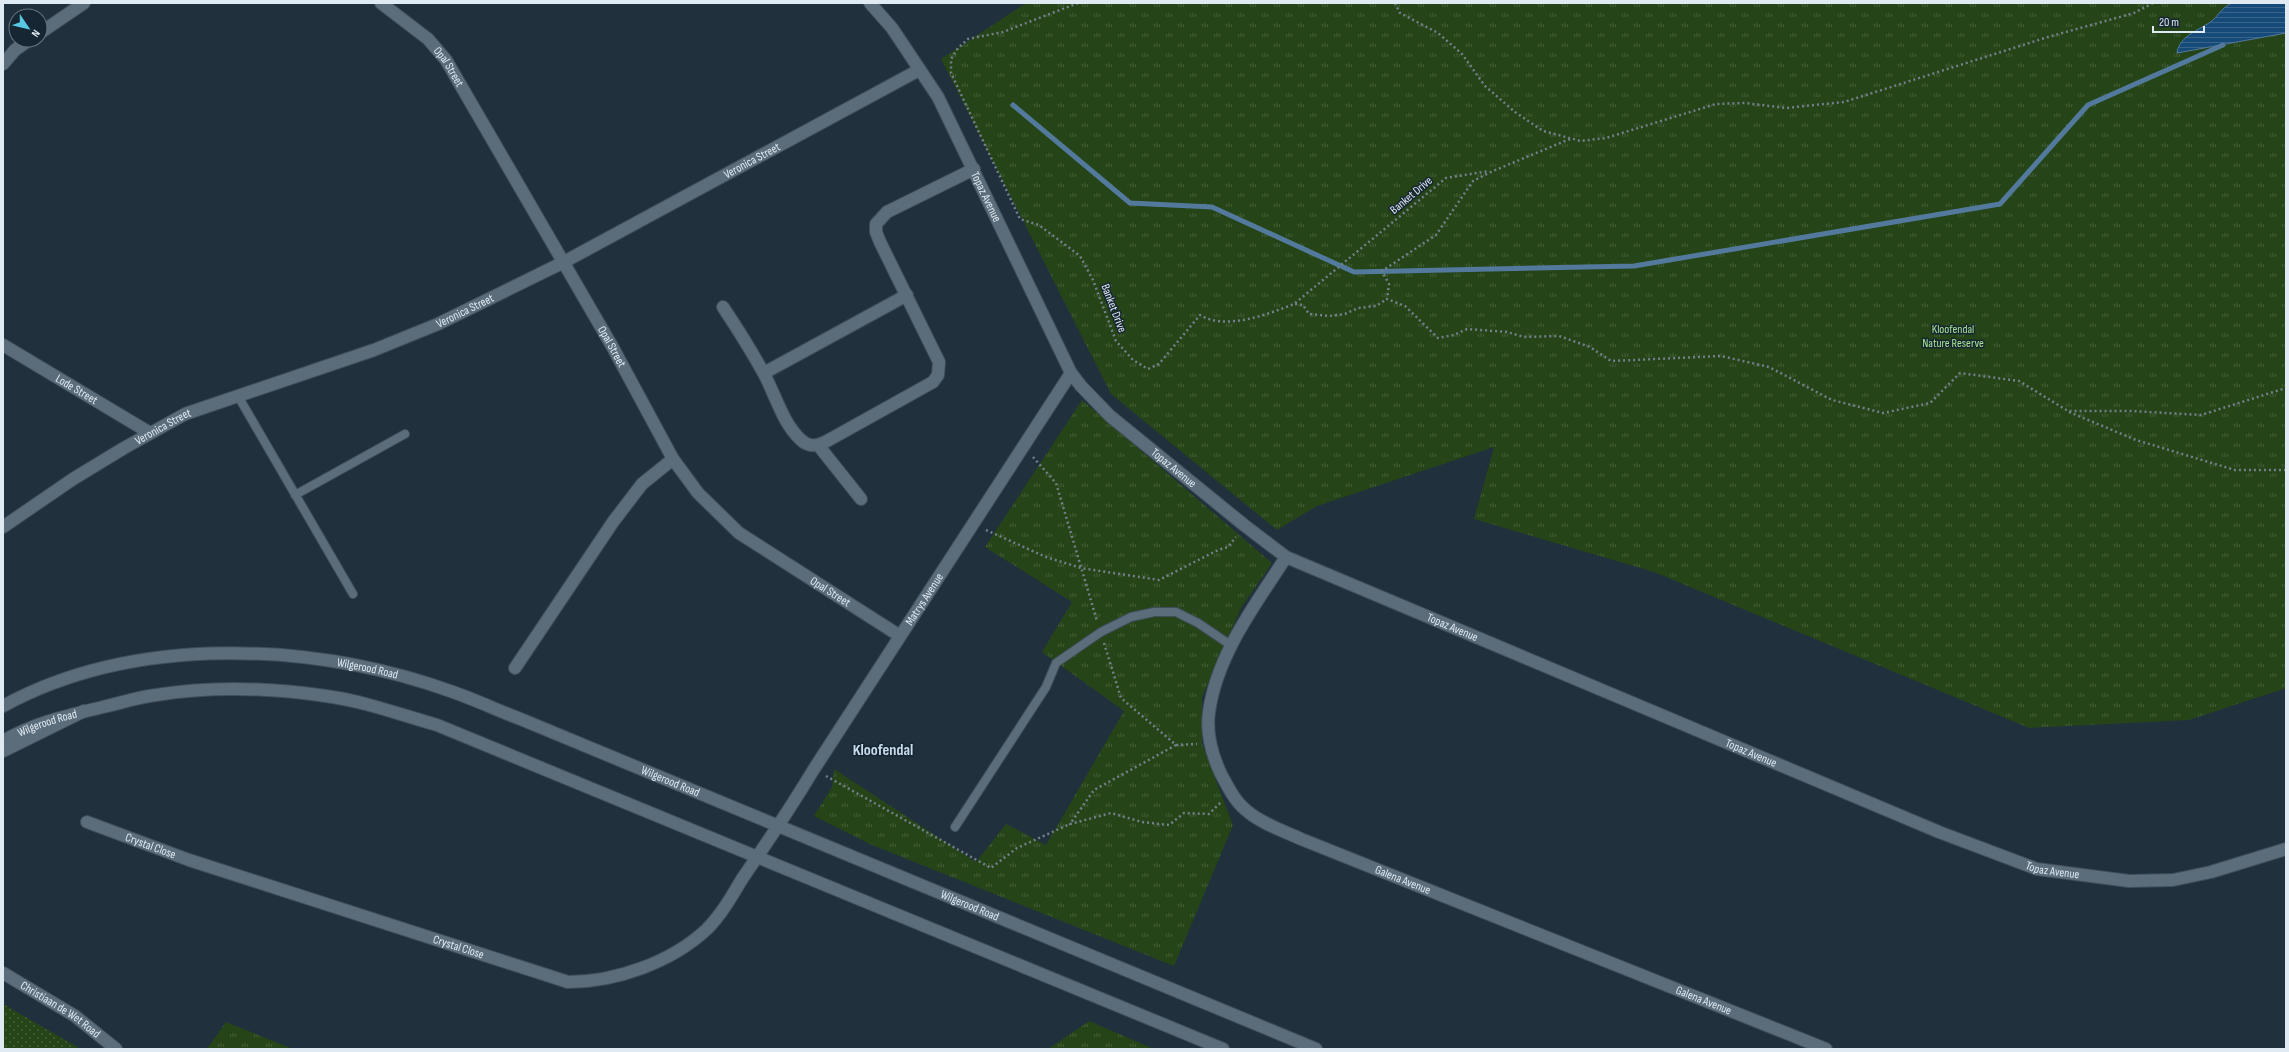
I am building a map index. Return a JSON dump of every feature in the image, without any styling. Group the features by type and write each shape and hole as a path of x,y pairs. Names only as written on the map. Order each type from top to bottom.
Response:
{"street":[{"path":"48,27 84,3"},
{"name":"Opal Street","path":"381,3 428,39 446,60 562,263 612,346 673,459 698,493 739,534 900,636"},
{"name":"Topaz Avenue","path":"870,3 892,28 938,96 1071,373 1081,386 1110,416 1244,525 1286,557 1939,832 2037,869 2129,881 2173,880 2211,872 2286,849"},
{"path":"3,64 18,48"},
{"name":"Veronica Street","path":"3,527 74,479 150,433 185,414 410,336 458,315 562,263 919,70"},
{"path":"723,307 764,373 790,428 800,439 809,445 818,445 933,382 938,375 939,362 876,232 879,219 887,212 974,169"},
{"path":"764,373 907,295"},
{"name":"Lode Street","path":"3,345 80,389 150,433"},
{"name":"Matrys Avenue","path":"779,827 900,636 1071,373"},
{"path":"818,445 861,499"},
{"path":"515,668 613,522 642,484 673,459"},
{"name":"Galena Avenue","path":"1286,557 1240,628 1219,677 1209,712 1210,743 1217,765 1230,793 1247,812 1301,839 1826,1049"},
{"name":"Wilgerood Road","path":"3,706 27,693 62,679 131,661 201,654 254,654 315,659 394,675 452,692 1316,1049"},
{"name":"Wilgerood Road","path":"3,741 26,728 52,718 156,695 215,689 271,691 327,696 437,725 1223,1049"},
{"path":"3,751 84,711"},
{"name":"Crystal Close","path":"87,822 189,860 568,982 586,982 622,975 643,967 696,938 717,918 779,827"},
{"name":"Christiaan de Wet Road","path":"3,972 75,1016 116,1049"}],"lane":[{"path":"238,396 353,594"},
{"path":"295,495 405,434"},
{"path":"955,827 1046,687 1056,663 1101,632 1131,617 1154,612 1176,612 1198,623 1232,646"}],"path":[{"path":"1072,4 1078,3"},
{"path":"1395,3 1400,13 1438,33 1462,54 1485,86 1514,112 1543,131 1581,141 1606,138 1716,104 1745,103 1786,108 1844,102 2048,37 2134,13 2153,3"},
{"name":"Banket Drive","path":"1072,4 1003,32 968,39 958,48 952,59 951,73 1020,219 1039,225 1080,256 1093,280 1116,341 1133,360 1148,369 1159,364 1200,315 1208,320 1232,321 1269,314 1294,304 1446,178 1493,171"},
{"path":"1294,304 1303,305 1309,314 1329,316 1345,314 1358,308 1376,306 1387,299 1389,284 1382,271 1436,235 1473,181 1493,171 1570,139"},
{"path":"1387,299 1405,306 1438,338 1454,335 1467,329 1507,332 1524,337 1559,336 1590,347 1612,361 1721,356 1770,367 1832,400 1883,413 1930,402 1960,373 2019,382 2068,411 2136,440 2235,470 2286,470"},
{"path":"2068,411 2132,411 2201,415 2286,388"},
{"path":"1023,446 1056,483 1121,698 1176,745"},
{"path":"974,524 1046,557 1081,568 1159,580 1218,550 1228,547 1244,525"},
{"path":"1210,743 1176,745 1094,790 1070,824 1111,814 1142,822 1169,825 1184,813 1209,814 1230,793"}],"green space":[{"name":"Kloofendal Nature Reserve","path":"1026,3 2286,3 2286,688 2189,720 2029,728 1654,572 1474,519 1494,447 1317,506 1277,530 1111,394 941,59"},
{"path":"1082,400 1272,563 1241,608 1202,697 1202,744 1233,825 1174,966 872,845 814,816 832,787 834,769 976,862 1006,824 1046,845 1124,711 1042,652 1072,602 985,547"},
{"path":"3,1004 81,1049 3,1049"},
{"path":"1089,1021 1154,1049 1048,1049"},
{"path":"226,1022 293,1049 207,1049"}],"water":[{"path":"2232,3 2286,3 2286,33 2177,53 2186,37 2208,24 2224,8"}],"waterway":[{"path":"1013,105 1130,203 1212,207 1354,272 1634,266 2000,204 2088,105 2223,45"}],"district":[{"name":"Kloofendal","path":"883,749"}]}
